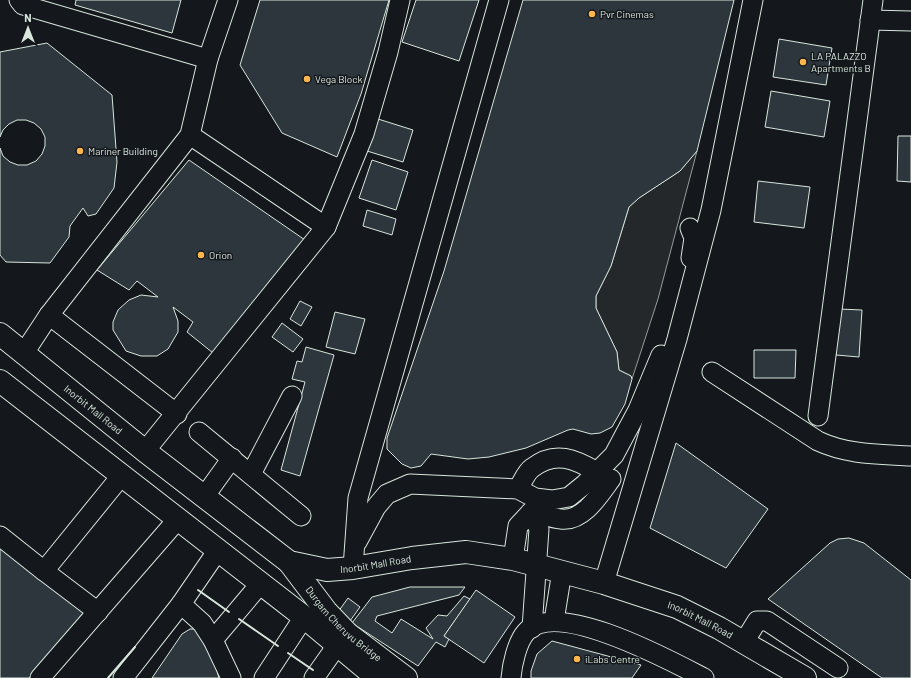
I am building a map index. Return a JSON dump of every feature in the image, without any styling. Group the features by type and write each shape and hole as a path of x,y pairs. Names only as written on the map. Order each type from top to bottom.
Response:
{"main road":[{"name":"Inorbit Mall Road","path":"0,334 145,451 289,562 327,570 353,568 412,558 466,552 513,560 562,571 677,607 744,642 805,678"},
{"path":"0,381 261,583 338,644 377,678"},
{"name":"Durgam Cheruvu Bridge","path":"289,562 326,611 348,634 406,678"}],"street":[{"path":"19,0 23,5 208,59"},
{"path":"24,353 49,315 190,135 208,59 228,0"},
{"path":"145,451 177,414 326,227 364,134 388,52 400,0"},
{"path":"353,568 358,498 499,0"},
{"path":"531,512 563,520 577,516 594,502 604,476 638,410 668,346 711,210 753,0"},
{"path":"818,416 873,0"},
{"path":"870,20 911,21"},
{"path":"190,135 326,227"},
{"path":"604,583 692,253 694,238 690,228"},
{"path":"49,315 177,414"},
{"path":"712,372 818,441 835,449 857,453 911,456"},
{"path":"251,474 292,396"},
{"path":"199,432 301,516"},
{"path":"204,497 232,458"},
{"path":"518,489 531,469 554,459 567,458 579,461 604,476"},
{"path":"44,571 122,475"},
{"path":"355,546 381,501 387,494 410,484 518,489 535,498 552,500 569,497 604,476"},
{"path":"513,560 518,526 531,512"},
{"path":"531,512 539,529 535,565 532,628"},
{"path":"40,678 178,519"},
{"path":"0,536 98,612"},
{"path":"123,678 181,604 218,550"},
{"path":"554,621 562,571"},
{"path":"213,640 261,583"},
{"path":"181,604 202,623 213,640 230,678"},
{"path":"264,678 304,617"},
{"path":"511,678 512,664 525,633 532,628 554,621 577,624 606,633 704,678"},
{"path":"744,642 757,622 767,622 838,668"},
{"path":"314,678 338,644"}],"shaded area":[{"path":"697,151 658,299 632,379 631,376 619,370 617,352 596,308 596,296 611,266 629,207 639,198 680,171"}],"building":[{"path":"76,0 181,0 172,33 75,5"},
{"name":"Vega Block","path":"260,0 389,0 361,94 337,157 282,133 240,65"},
{"path":"416,0 479,0 459,61 402,42"},
{"path":"523,0 734,0 697,151 680,171 639,198 629,207 611,266 596,296 596,308 617,352 619,370 631,376 632,379 625,404 612,427 600,433 591,434 573,429 568,430 526,448 489,457 468,459 431,454 421,466 411,468 402,464 387,449 387,438 444,271"},
{"name":"LA PALAZZO Apartments B","path":"779,39 832,48 826,85 773,77"},
{"name":"Mariner Building","path":"47,43 112,95 117,162 114,188 96,214 88,216 83,208 70,226 69,237 50,263 6,262 0,255 0,148 3,156 10,162 18,165 27,165 36,161 42,154 45,146 45,137 41,129 34,123 26,120 17,120 9,124 3,130 0,137 0,52"},
{"path":"771,91 830,101 824,137 765,127"},
{"path":"378,119 413,130 403,162 367,151"},
{"path":"898,136 911,136 911,182 897,181"},
{"name":"Orion","path":"189,160 305,240 213,353 187,332 193,322 173,307 178,321 178,332 168,349 157,356 141,356 126,351 113,330 113,322 118,310 129,300 141,295 158,297 137,281 129,290 97,270"},
{"path":"372,160 408,172 396,210 359,198"},
{"path":"758,181 810,187 804,228 754,222"},
{"path":"367,210 396,219 392,235 363,226"},
{"path":"300,301 312,307 301,326 290,319"},
{"path":"839,309 862,310 859,357 836,355"},
{"path":"335,312 365,319 355,354 326,347"},
{"path":"282,323 303,339 293,352 272,337"},
{"path":"306,347 334,355 300,476 281,470 305,382 292,379 297,361 302,362"},
{"path":"754,350 796,350 795,378 754,378"},
{"path":"676,443 768,509 726,568 650,528"},
{"path":"849,538 864,543 911,580 911,678 882,678 768,599 830,543 838,539"},
{"path":"0,539 87,610 29,678 0,678"},
{"path":"410,587 465,587 459,595 377,616 375,621 392,633 401,619 433,639 426,628 438,615 447,616 464,596 470,599 444,636 449,639 445,647 436,642 418,666 352,623 372,597"},
{"path":"476,590 515,617 484,663 444,636"},
{"path":"348,598 360,607 350,621 338,612"},
{"path":"190,629 196,629 208,640 219,678 152,678 182,634"},
{"name":"iLabs Centre","path":"552,641 641,665 632,678 531,678 531,671 537,654"}],"wall":[{"path":"198,590 229,612"},
{"path":"239,619 278,646"},
{"path":"108,678 135,647"},
{"path":"288,653 313,670"}],"place":[{"name":"Pvr Cinemas","path":"592,14"},
{"name":"LA PALAZZO Apartments B","path":"803,62"},
{"name":"Vega Block","path":"307,79"},
{"name":"Mariner Building","path":"80,151"},
{"name":"Orion","path":"201,255"},
{"name":"iLabs Centre","path":"577,659"}]}
